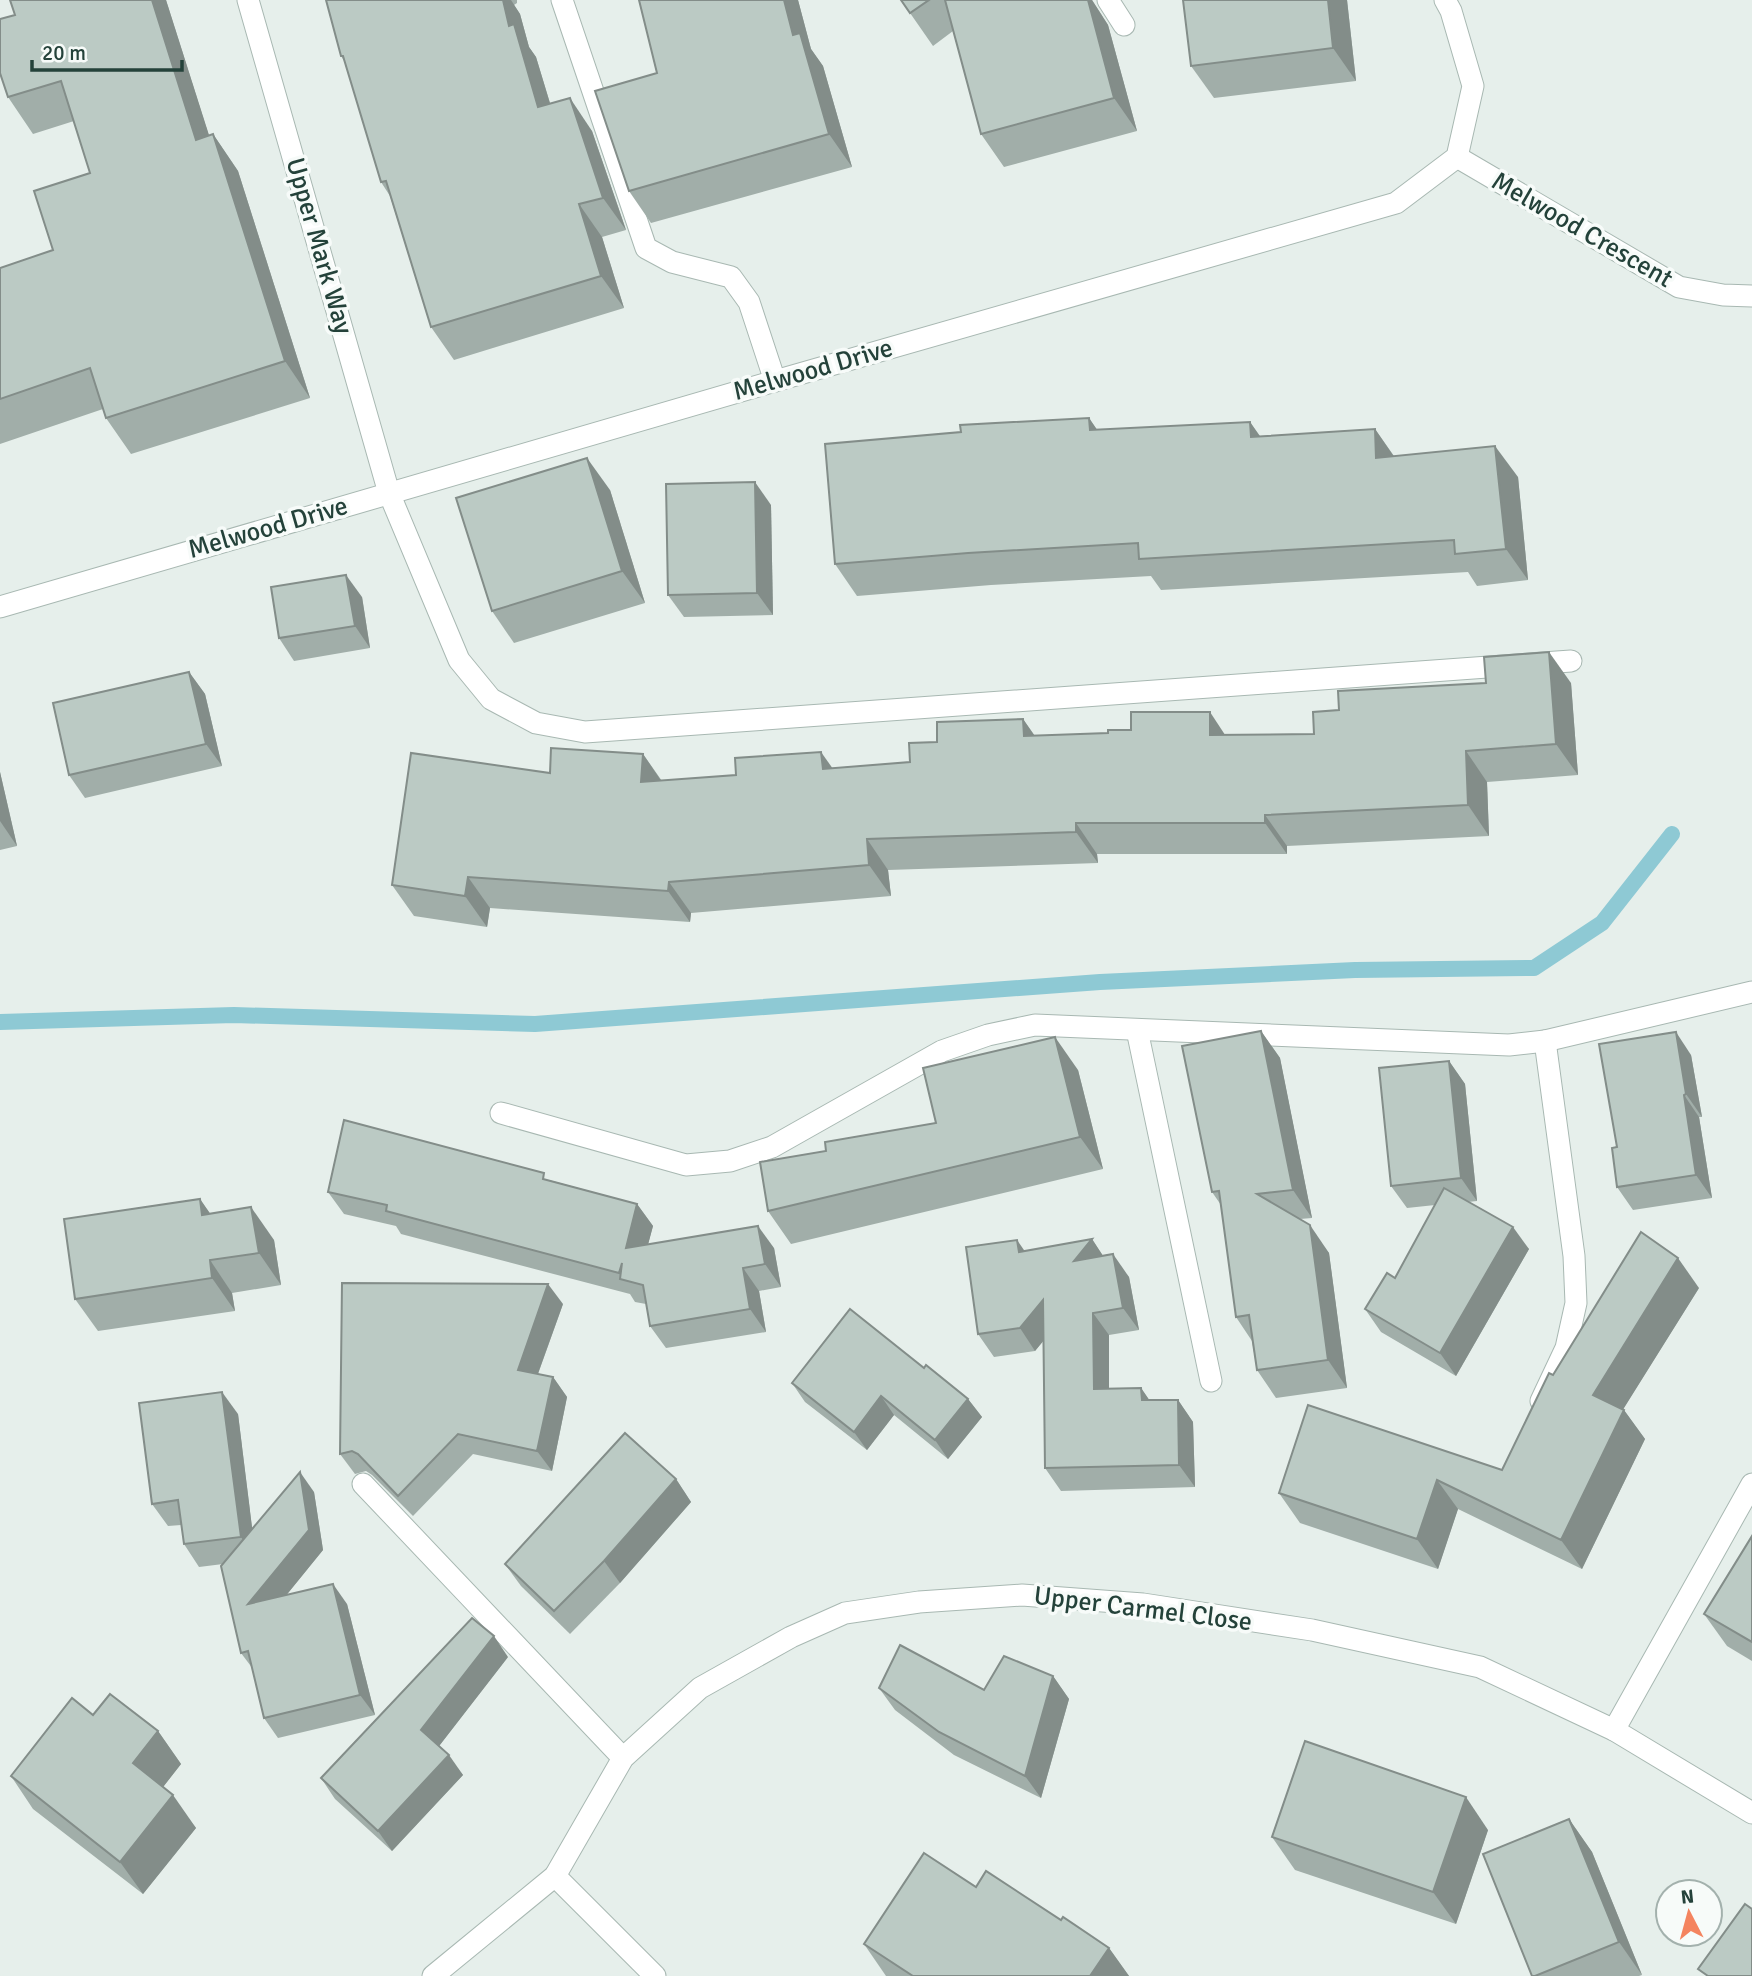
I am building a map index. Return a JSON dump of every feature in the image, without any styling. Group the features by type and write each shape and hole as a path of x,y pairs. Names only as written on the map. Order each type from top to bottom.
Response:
{"street":[{"name":"Upper Mark Way","path":"248,0 389,493 459,660 491,699 536,723 585,733 1571,661"},
{"path":"562,0 646,248 672,262 731,277 749,302 775,381"},
{"path":"1108,0 1124,25"},
{"path":"1445,0 1451,11 1473,86 1457,157"},
{"name":"Melwood Drive","path":"0,607 1396,203 1457,157"},
{"name":"Melwood Crescent","path":"1457,157 1679,287 1723,295 1752,296"},
{"path":"501,1113 686,1165 730,1161 772,1147 942,1051 988,1035 1035,1025 1509,1045 1545,1041 1752,992"},
{"path":"1137,1030 1211,1381"},
{"path":"1531,1421 1566,1348 1576,1303 1574,1256 1545,1041"},
{"path":"363,1484 623,1758"},
{"path":"1614,1730 1752,1484"},
{"name":"Upper Carmel Close","path":"433,1976 555,1875 623,1758 700,1688 791,1637 845,1613 919,1602 1022,1595 1143,1604 1312,1630 1480,1667 1614,1730 1752,1813"},
{"path":"555,1875 655,1976"}],"building":[{"path":"10,0 152,0 196,140 213,134 285,361 106,418 90,368 0,399 0,268 53,250 34,191 90,173 61,81 8,97 0,73 0,19 15,15"},
{"path":"326,0 503,0 509,26 514,24 538,107 570,98 603,198 579,204 601,276 431,327 386,181 381,182"},
{"path":"639,0 784,0 793,35 800,33 829,134 629,191 595,91 657,73"},
{"path":"901,0 929,0 910,13"},
{"path":"945,0 1088,0 1114,98 981,134"},
{"path":"1183,0 1328,0 1333,48 1191,66"},
{"path":"1089,418 1090,430 1250,422 1251,437 1375,429 1376,458 1495,446 1506,549 1455,554 1454,540 1139,559 1138,543 835,564 825,444 961,432 960,425"},
{"path":"587,458 622,571 492,611 456,498"},
{"path":"755,482 757,593 668,595 666,484"},
{"path":"346,575 355,626 279,638 271,587"},
{"path":"1549,652 1556,744 1466,751 1468,805 1265,815 1265,823 1076,823 1076,832 867,839 869,865 669,882 668,891 468,877 465,896 392,885 411,753 550,773 551,748 643,754 641,782 736,775 735,758 821,752 823,769 910,762 909,743 937,742 937,722 1023,719 1024,736 1108,733 1108,730 1131,730 1131,712 1210,712 1210,735 1314,734 1313,712 1339,710 1338,691 1486,683 1484,657"},
{"path":"189,672 206,744 69,775 53,703"},
{"path":"1261,1031 1293,1190 1257,1194 1310,1225 1328,1360 1257,1370 1249,1315 1236,1317 1219,1191 1212,1192 1182,1046"},
{"path":"1676,1032 1696,1175 1617,1187 1612,1148 1617,1147 1599,1044"},
{"path":"1055,1037 1080,1137 768,1211 760,1162 826,1151 825,1142 936,1123 923,1068"},
{"path":"1449,1061 1461,1178 1391,1186 1379,1068"},
{"path":"344,1120 544,1173 543,1179 637,1204 626,1248 758,1226 765,1264 743,1268 750,1309 650,1326 643,1285 620,1279 622,1263 619,1273 386,1211 387,1205 328,1192"},
{"path":"1444,1188 1513,1227 1440,1353 1365,1309 1387,1273 1395,1278"},
{"path":"200,1199 202,1215 251,1207 259,1253 210,1260 212,1278 75,1299 64,1219"},
{"path":"1641,1232 1678,1258 1593,1395 1624,1410 1561,1540 1437,1480 1417,1539 1279,1493 1308,1405 1502,1470 1549,1373 1553,1375"},
{"path":"1092,1239 1074,1261 1113,1254 1123,1308 1093,1313 1094,1389 1141,1388 1142,1400 1178,1400 1179,1465 1045,1468 1043,1300 1020,1328 978,1334 966,1247 1017,1240 1019,1252"},
{"path":"342,1283 548,1284 518,1370 553,1377 537,1451 458,1434 398,1496 358,1454 352,1451 340,1454"},
{"path":"850,1309 968,1399 935,1440 881,1396 854,1432 792,1383"},
{"path":"222,1392 241,1537 184,1544 178,1500 152,1504 139,1403"},
{"path":"625,1433 676,1479 604,1561 554,1611 505,1564"},
{"path":"300,1472 309,1530 248,1604 333,1584 360,1695 264,1718 248,1651 241,1653 221,1566"},
{"path":"1752,1536 1752,1642 1704,1614"},
{"path":"472,1618 494,1636 421,1730 449,1755 378,1831 321,1778"},
{"path":"900,1645 984,1690 1004,1656 1053,1676 1025,1776 939,1732 879,1688"},
{"path":"110,1694 158,1731 133,1763 173,1795 120,1862 11,1776 72,1698 93,1715"},
{"path":"1305,1741 1466,1797 1433,1892 1272,1837"},
{"path":"1569,1819 1619,1942 1532,1976 1483,1854"},
{"path":"924,1853 976,1887 986,1871 1109,1948 1090,1976 913,1976 864,1944"},
{"path":"1745,1904 1752,1909 1752,1976 1708,1976 1698,1969 1713,1948 1724,1948 1724,1933"}],"waterway":[{"path":"0,1022 234,1015 535,1024 1100,982 1355,970 1534,968 1602,923 1672,834"}]}
